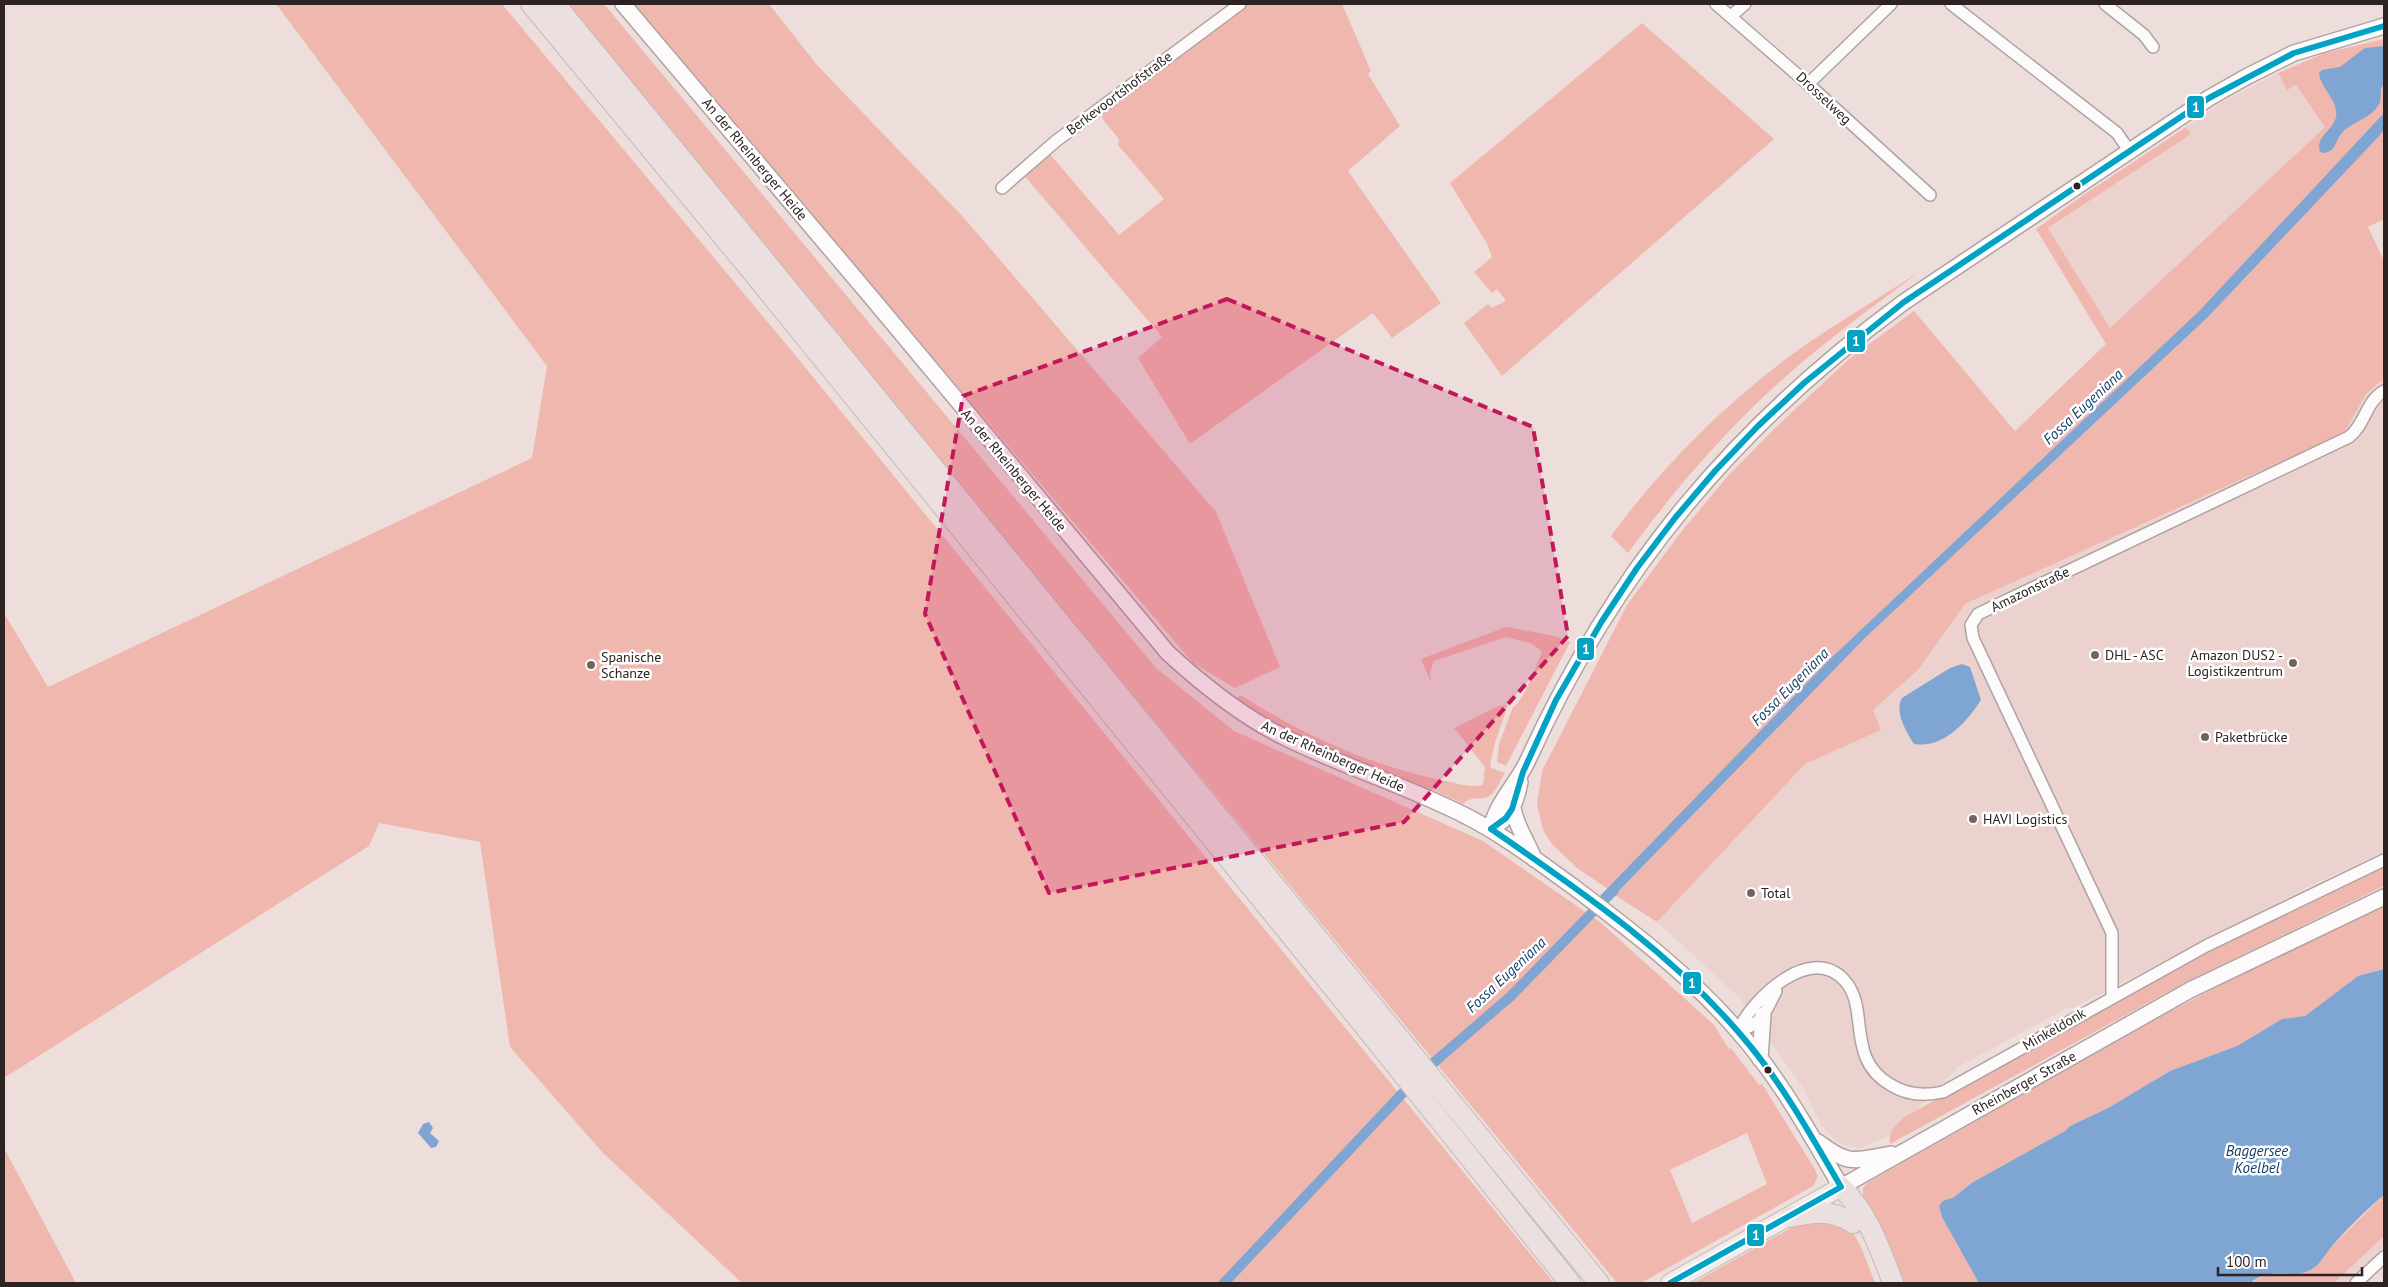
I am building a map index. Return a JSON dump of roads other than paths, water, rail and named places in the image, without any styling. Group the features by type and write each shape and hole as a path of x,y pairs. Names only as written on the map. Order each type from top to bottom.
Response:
{"highway":[{"path":"531,4 744,262 1366,1028 1570,1283"},
{"path":"555,4 1599,1283"},
{"path":"1841,1187 1844,1204 1881,1283"},
{"path":"1841,1187 1854,1199 1863,1212 1893,1283"},
{"path":"1790,1217 1830,1212 1853,1223"}],"main road":[{"name":"Rheinberger Straße","path":"1670,1283 1841,1187"}],"street":[{"name":"An der Rheinberger Heide","path":"622,4 871,296 1168,654 1240,712 1282,737 1401,786 1491,829 1618,921 1702,992 1738,1031 1792,1102 1841,1187"},
{"name":"Berkevoortshofstraße","path":"1002,188 1062,136 1240,4"},
{"name":"Drosselweg","path":"1716,4 1930,194"},
{"path":"1731,16 1745,4"},
{"path":"1808,84 1891,4"},
{"path":"1951,4 2117,133 2130,152"},
{"path":"2105,4 2144,35 2153,46"},
{"path":"1491,829 1504,821 1513,808 1522,775 1565,684 1617,595 1683,506 1757,424 1827,361 1890,312 2209,98 2294,53 2384,26"},
{"name":"Amazonstraße","path":"2112,996 2112,933 1973,638 1971,625 1978,614 2349,437 2360,427 2374,398 2384,391"},
{"path":"1491,829 1498,807 1522,775"},
{"path":"1513,808 1520,834 1528,842 1534,859"},
{"name":"Minkeldonk","path":"1738,1031 1744,1018 1782,981 1804,968 1825,969 1840,976 1851,991 1861,1043 1872,1068 1886,1083 1915,1094 1943,1092 2112,996 2265,916 2384,860"},
{"name":"Rheinberger Straße","path":"1841,1187 2190,990 2384,897"},
{"path":"1738,1031 1753,1027 1763,1015 1782,981"},
{"path":"1760,1059 1763,1015"},
{"path":"1814,1140 1839,1158 1856,1161 1903,1152"},
{"path":"2356,1283 2384,1258"}],"water":[{"path":"2384,46 2384,83 2377,108 2345,130 2331,150 2324,153 2320,152 2320,142 2332,126 2336,117 2336,111 2335,105 2320,79 2319,73 2322,70 2340,67 2365,48"},
{"path":"2384,113 2384,130 2379,136 2208,317 1866,637 1608,902 1600,896 1830,659 2199,311"},
{"path":"1962,664 1970,667 1981,700 1969,717 1944,738 1925,744 1914,744 1900,715 1899,709 1902,698 1950,668"},
{"name":"Baggersee Koelbel","path":"2384,969 2384,1195 2344,1233 2315,1267 2297,1274 2267,1274 2250,1283 1979,1283 1942,1217 1939,1206 1943,1201 1954,1197 1973,1182 2065,1131 2070,1126 2108,1108 2170,1071 2237,1046 2282,1019 2305,1016 2358,976"},
{"path":"429,1122 433,1128 430,1133 439,1141 436,1147 431,1148 418,1133 423,1124"}],"waterway":[{"name":"Fossa Eugeniana","path":"1424,1071 1511,996 1614,890"},
{"name":"Fossa Eugeniana","path":"1224,1283 1413,1082"}],"place":[{"name":"DHL - ASC","path":"2095,655"},
{"name":"Amazon DUS2 - Logistikzentrum","path":"2293,663"},
{"name":"Spanische Schanze","path":"591,665"},
{"name":"Paketbrücke","path":"2205,737"},
{"name":"HAVI Logistics","path":"1973,819"},
{"name":"Total","path":"1751,893"}]}
